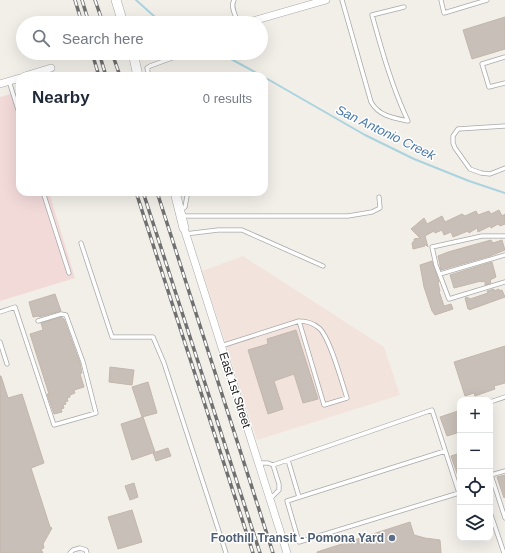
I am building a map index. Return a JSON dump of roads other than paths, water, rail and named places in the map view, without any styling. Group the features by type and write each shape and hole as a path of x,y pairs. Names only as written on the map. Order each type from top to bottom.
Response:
{"street":[{"path":"116,0 121,16"},
{"path":"266,16 304,3 326,0"},
{"path":"137,60 138,72"},
{"path":"38,72 51,68"},
{"path":"0,84 16,79"},
{"path":"176,196 184,231"},
{"name":"East 1st Street","path":"184,231 287,553"}],"lane":[{"path":"234,0 232,2 236,16"},
{"path":"342,0 371,102 375,108 389,117 408,121 394,90 381,50 372,15 404,7"},
{"path":"441,0 444,13 487,0"},
{"path":"505,57 482,64 489,87 505,83"},
{"path":"148,72 148,68 150,66 166,60"},
{"path":"9,81 16,103"},
{"path":"505,126 458,129 452,140 454,148 470,169 481,174 490,174 505,168"},
{"path":"44,196 69,273"},
{"path":"180,213 185,207 186,196"},
{"path":"180,213 348,216 380,208 379,197"},
{"path":"184,231 242,230 323,266"},
{"path":"505,236 482,236 432,247 449,299 505,282"},
{"path":"81,243 112,337 153,337 164,363 226,553"},
{"path":"440,274 505,255"},
{"path":"0,312 15,307 54,425 96,413 83,362 66,315 61,314 38,321"},
{"path":"221,346 299,321 306,321 320,328 326,337 347,398 324,405 299,321"},
{"path":"0,342 7,364"},
{"path":"493,401 505,398"},
{"path":"258,463 268,463 274,465 432,410 457,487"},
{"path":"445,451 286,501 299,542 457,494"},
{"path":"288,460 299,497"},
{"path":"270,499 279,490 274,465"},
{"path":"505,471 491,475 505,518"},
{"path":"493,521 504,553"},
{"path":"70,553 73,550 80,548 86,550 87,553"}],"waterway":[{"name":"San Antonio Creek","path":"136,0 154,16"},
{"name":"San Antonio Creek","path":"233,60 255,72"},
{"name":"San Antonio Creek","path":"268,79 365,135 414,159 469,181 505,193"}],"railway":[{"path":"75,0 80,16"},
{"path":"82,0 87,16"},
{"path":"95,0 101,16"},
{"path":"94,60 98,72"},
{"path":"101,60 105,72"},
{"path":"114,60 119,72"},
{"path":"137,196 253,553"},
{"path":"144,196 260,553"},
{"path":"158,196 273,553"}],"place":[{"name":"Foothill Transit - Pomona Yard","path":"392,538"}]}
